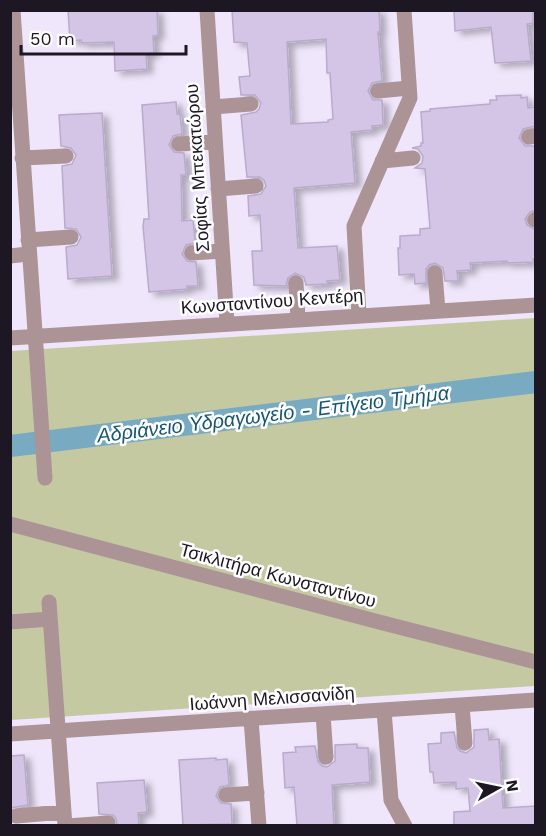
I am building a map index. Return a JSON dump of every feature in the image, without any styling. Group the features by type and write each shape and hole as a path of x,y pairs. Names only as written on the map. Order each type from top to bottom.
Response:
{"street":[{"path":"13,10 16,134 22,158 45,478"},
{"name":"Σοφίας Μπεκατώρου","path":"207,10 227,324"},
{"path":"359,315 354,226 410,98 404,10"},
{"path":"378,91 409,88"},
{"path":"213,107 251,104"},
{"path":"179,144 215,142"},
{"path":"22,158 66,156"},
{"path":"382,161 413,158"},
{"path":"218,189 256,186"},
{"path":"10,256 28,247 71,237"},
{"path":"192,253 222,251"},
{"path":"435,273 438,311"},
{"path":"296,283 298,319"},
{"name":"Κωνσταντίνου Κεντέρη","path":"10,338 536,305"},
{"name":"Τσικλιτήρα Κωνσταντίνου","path":"10,524 536,662"},
{"path":"49,602 65,821"},
{"path":"10,622 50,619"},
{"name":"Ιωάννη Μελισσανίδη","path":"10,734 536,700"},
{"path":"462,705 465,742"},
{"path":"384,710 391,800 405,825"},
{"path":"323,714 326,757"},
{"path":"251,718 259,825"},
{"path":"226,795 256,793"},
{"path":"16,816 108,823"}],"green space":[{"path":"535,318 535,686 11,720 11,351"}],"building":[{"path":"68,10 157,10 158,35 153,36 154,53 146,54 147,69 115,71 114,42 70,41"},
{"path":"232,10 379,10 380,32 378,32 382,81 372,83 368,91 373,100 382,100 383,125 372,126 372,130 351,132 355,183 294,188 298,248 337,246 340,280 327,281 327,284 306,285 304,277 295,273 288,278 286,286 254,285 252,251 262,251 260,215 249,216 248,196 261,194 266,186 260,177 247,177 241,115 256,112 261,103 255,95 241,95 239,77 250,76 247,43 234,42","holes":["326,39 327,73 330,73 333,119 328,122 291,124 287,42"]},
{"path":"454,10 533,10 533,23 527,24 531,61 495,63 491,27 455,31"},
{"path":"521,95 521,98 527,97 528,108 536,107 536,126 523,129 519,138 525,146 536,146 536,210 530,212 525,219 527,225 536,230 536,259 533,259 534,262 470,263 471,270 457,271 458,281 445,281 443,268 435,263 426,269 426,283 415,284 414,274 399,275 400,236 420,235 420,229 430,228 425,169 415,168 422,163 423,156 418,149 412,148 421,146 423,143 421,112 430,111 430,109 490,104 490,100 497,100 496,96"},
{"path":"176,102 182,134 173,136 169,145 174,152 184,153 186,175 181,175 182,221 193,220 195,240 195,243 186,245 182,254 187,261 196,262 198,286 149,292 143,226 144,219 149,219 142,105"},
{"path":"102,113 112,276 68,279 66,247 77,245 81,237 76,229 65,228 62,166 72,164 76,155 71,148 61,146 59,115"},
{"path":"488,729 489,740 499,739 503,808 536,806 536,825 454,825 454,812 470,811 468,788 456,789 456,782 434,783 433,772 430,772 428,744 441,743 441,733 454,732 457,748 466,753 474,747 474,730"},
{"path":"357,744 357,748 368,748 370,782 332,785 334,825 297,825 294,787 285,788 283,753 296,752 295,747 315,746 318,762 327,767 335,761 335,745"},
{"path":"24,755 28,805 10,808 10,756"},
{"path":"216,758 216,760 227,759 229,785 220,787 216,796 221,803 231,804 232,824 183,825 179,760"},
{"path":"144,780 147,812 138,813 139,825 117,825 113,815 99,814 97,783"}],"waterway":[{"name":"Αδριάνειο Υδραγωγείο - Επίγειο Τμήμα","path":"10,446 536,382"}]}
